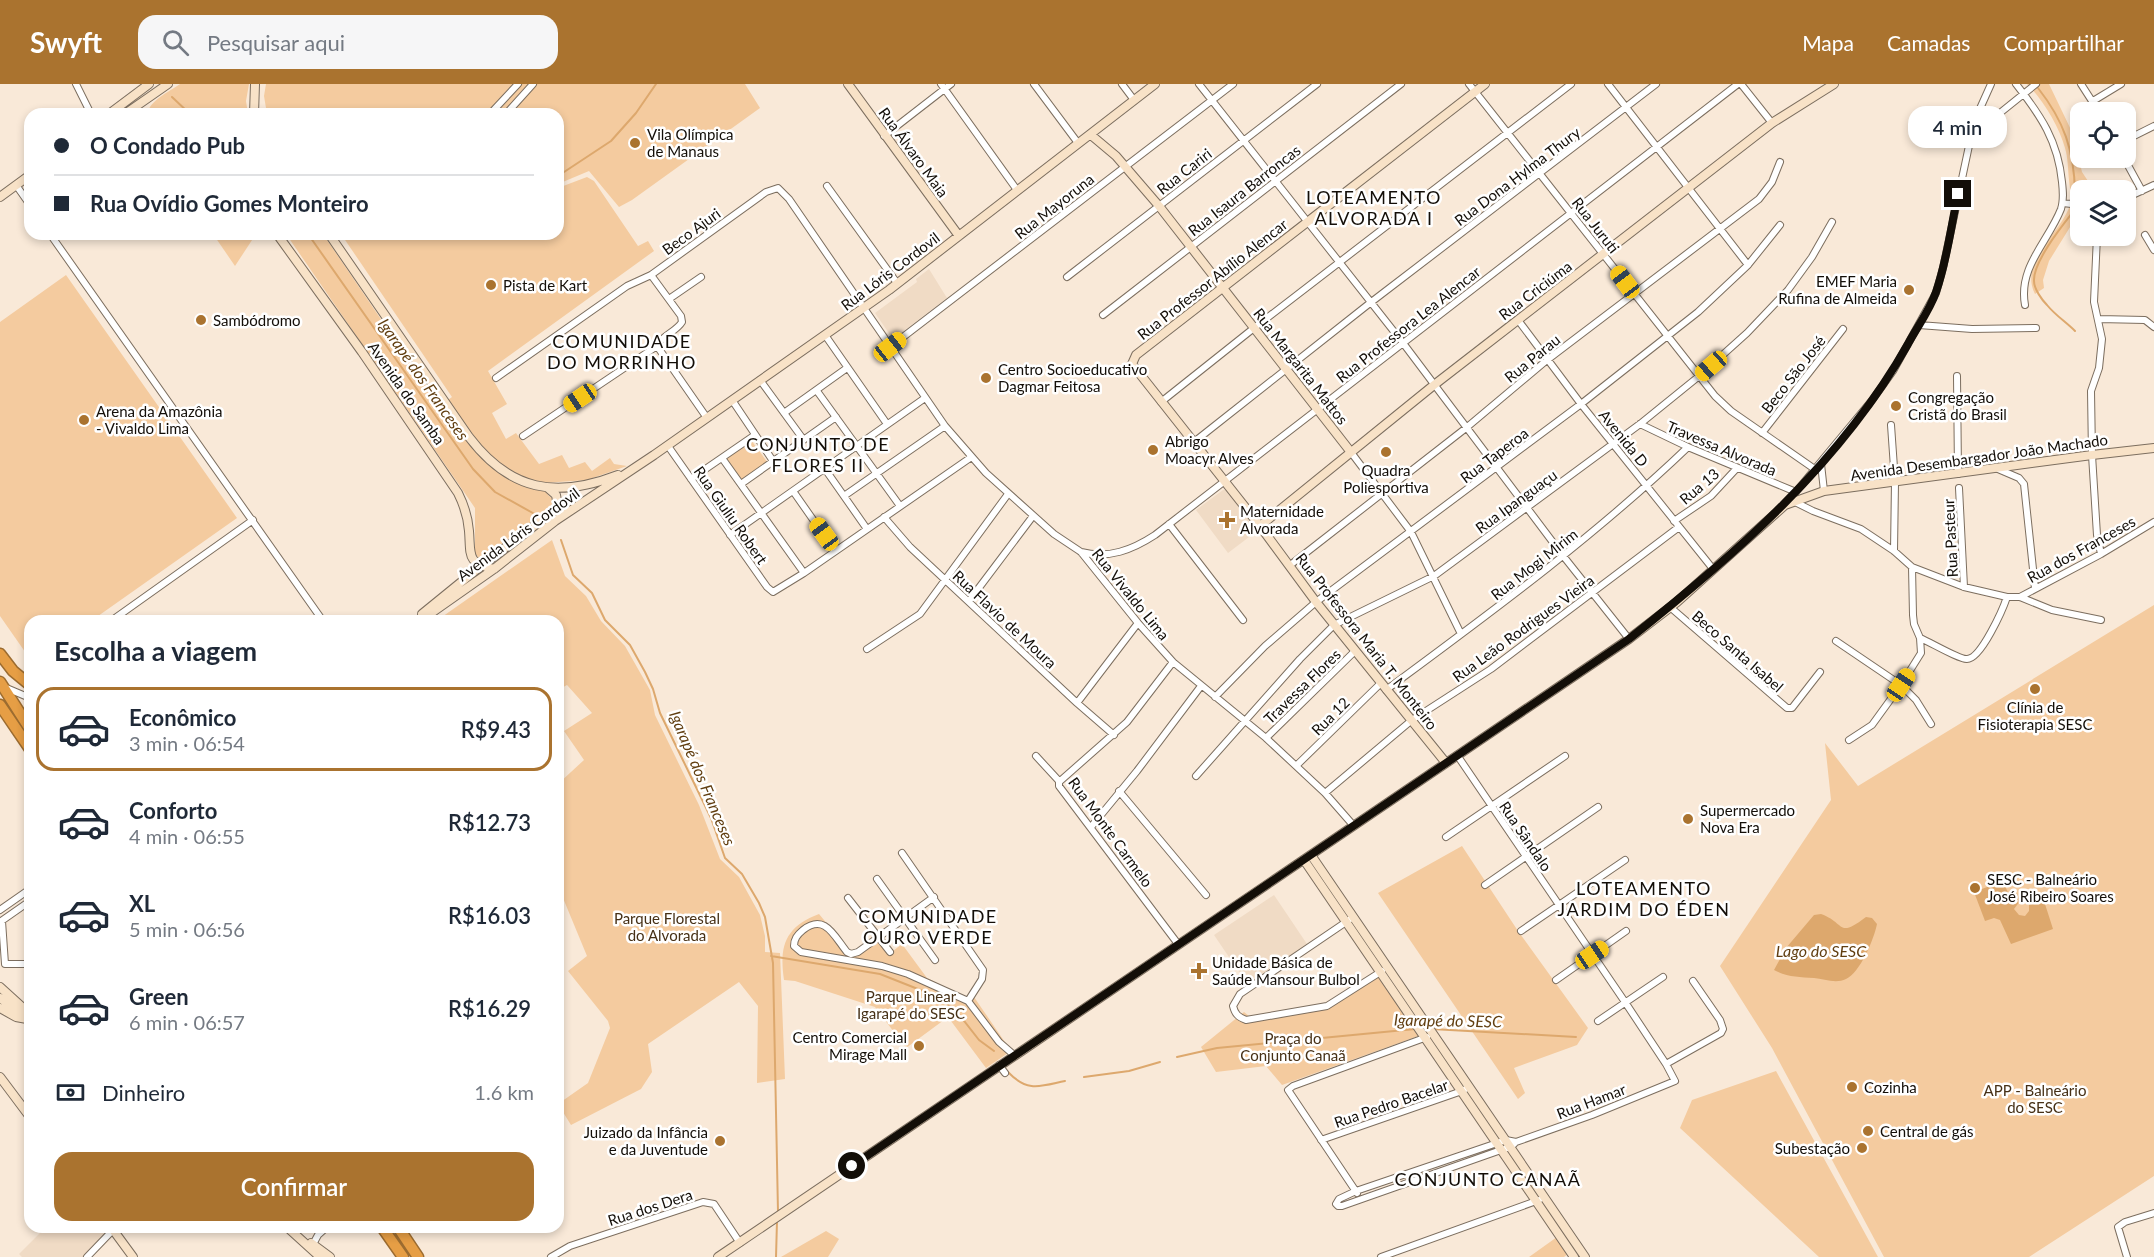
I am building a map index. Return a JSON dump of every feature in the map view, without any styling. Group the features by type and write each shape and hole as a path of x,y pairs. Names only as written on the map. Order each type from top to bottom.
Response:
{"highway":[{"path":"0,654 13,671 24,679"},
{"path":"2,684 24,719"},
{"path":"0,705 24,740"},
{"path":"386,1233 403,1257"},
{"path":"402,1233 417,1254"}],"street":[{"path":"76,84 88,108"},
{"path":"117,108 149,84"},
{"path":"135,108 168,84"},
{"path":"254,108 255,84"},
{"path":"496,108 518,84"},
{"path":"512,108 533,84"},
{"name":"Rua Álvaro Maia","path":"848,84 959,236"},
{"path":"884,136 942,86 951,84"},
{"path":"1034,84 1078,142"},
{"path":"1122,84 1134,100"},
{"name":"Rua Lóris Cordovil","path":"633,469 897,283 1155,84"},
{"path":"1199,84 1403,343 1564,557 1629,639"},
{"name":"Rua Mayoruna","path":"890,347 1233,84"},
{"name":"Rua Cariri","path":"1067,277 1317,84"},
{"name":"Rua Isaura Barroncas","path":"1102,315 1401,84"},
{"name":"Rua Juruti","path":"1469,84 1698,377 1731,411 1816,470"},
{"name":"Rua Professor Abílio Alencar","path":"1132,367 1132,361 1136,355 1485,84"},
{"path":"1161,402 1571,84"},
{"path":"1608,84 1748,265"},
{"name":"Rua Dona Hylma Thury","path":"1194,442 1370,303 1656,84"},
{"path":"1740,84 1772,123"},
{"name":"Rua Professora Lea Alencar","path":"1080,552 1115,554 1142,544 1740,84"},
{"name":"Rua Criciúma","path":"1260,526 1350,451 1772,123 1834,84"},
{"path":"1795,497 1893,371 1936,293 1970,141 1978,113 1991,84"},
{"path":"2016,84 2050,133 2056,147 2060,164 2063,203 2025,279 2022,291 2025,305"},
{"path":"1970,141 1985,124 2037,84"},
{"path":"2081,84 2093,101 2121,84"},
{"path":"942,86 1017,190"},
{"path":"140,90 138,99 140,104"},
{"path":"511,92 520,99"},
{"path":"2136,135 2154,126"},
{"name":"Rua Margarita Mattos","path":"1091,135 1125,166 1159,206 1411,532 1461,634"},
{"name":"Rua Parau","path":"1289,566 1466,428 1547,360 1720,231 1759,199 1772,182 1780,162"},
{"path":"2129,168 2142,191"},
{"path":"0,197 24,179"},
{"path":"16,185 24,197"},
{"path":"2136,194 2154,185"},
{"path":"827,186 897,283"},
{"name":"Beco Ajuri","path":"496,378 627,286 651,275 766,192 778,188 789,199 863,308"},
{"path":"2063,203 2070,204"},
{"name":"Rua Ipanguaçu","path":"1196,776 1300,659 1334,625 1434,576 1640,424 1698,377 1747,333 1788,290 1812,257 1832,222"},
{"name":"Rua Taperoa","path":"1215,697 1265,646 1316,602 1497,468 1668,337 1748,265 1780,225"},
{"path":"2145,236 2154,250"},
{"path":"54,240 319,615"},
{"name":"Avenida do Samba","path":"281,240 362,352 458,493 466,513 470,555 481,566"},
{"path":"333,240 478,450 506,474 528,484 548,488 583,487 633,469"},
{"path":"2097,246 2094,302 2099,319 2102,349 2099,368 2091,391 2092,455 2097,535 2101,554"},
{"path":"523,436 657,346 662,339 682,324 681,316 651,275"},
{"path":"669,299 701,277"},
{"name":"Rua Vivaldo Lima","path":"863,308 970,458 1054,534 1080,552 1173,662 1266,738 1324,793 1353,825"},
{"path":"2099,319 2145,320 2154,327"},
{"name":"Avenida D","path":"1518,320 1581,404 1713,569"},
{"path":"1919,325 1972,329 2036,328"},
{"name":"Beco São José","path":"1762,433 1843,329"},
{"path":"825,335 887,424"},
{"path":"657,346 707,418"},
{"name":"Rua Professora Maria T. Monteiro","path":"1132,367 1225,481 1334,625 1446,763"},
{"path":"784,413 847,368"},
{"path":"1957,376 1958,474"},
{"path":"760,380 803,440"},
{"path":"817,391 900,506"},
{"path":"730,535 925,398"},
{"path":"732,400 773,461"},
{"path":"741,484 836,417"},
{"name":"Travessa Alvorada","path":"1640,424 1795,497 1813,511 1861,529 1894,551 1912,567"},
{"path":"1890,425 1895,482 1894,551"},
{"path":"844,496 945,426"},
{"path":"691,478 755,435"},
{"name":"Rua Giuliu Robert","path":"668,446 767,587 773,592 804,573"},
{"name":"Rua Mogi Mirim","path":"1383,686 1461,634 1564,557 1647,486 1688,447"},
{"name":"Avenida Desembargador João Machado","path":"718,1257 1629,639 1670,607 1795,497 1824,491 2154,448"},
{"path":"722,458 804,573 970,458"},
{"path":"1821,464 1824,491"},
{"name":"Rua 13","path":"1674,521 1711,496 1737,468"},
{"name":"Avenida Lóris Cordovil","path":"427,615 481,566 535,531 555,521 633,469"},
{"path":"825,469 867,528"},
{"path":"1998,469 2019,478 2024,484 2035,588"},
{"path":"548,488 556,495 559,507 555,521"},
{"name":"Rua Pasteur","path":"1959,488 1964,587"},
{"path":"793,492 835,551"},
{"path":"867,649 920,614 1008,494"},
{"path":"1809,495 1809,507"},
{"name":"Avenida Lóris Cordovil","path":"429,615 494,569 559,507"},
{"path":"969,601 1034,516"},
{"name":"Rua Flavio de Moura","path":"884,517 910,547 1114,735"},
{"path":"119,615 253,520"},
{"name":"Rua dos Franceses","path":"2020,597 2101,554 2154,522"},
{"path":"1168,524 1243,620"},
{"name":"Rua Leão Rodrigues Vieira","path":"1324,793 1412,720 1491,669 1547,629 1679,528"},
{"path":"481,566 494,569"},
{"path":"1849,740 1872,724 1921,653 1920,638 1913,615 1912,567 1964,587 2007,597 2020,597 2052,610 2101,620"},
{"path":"1920,638 1967,660 1978,652 2003,610 2007,597"},
{"name":"Beco Santa Isabel","path":"1670,607 1787,708 1792,708 1820,672"},
{"path":"1077,703 1138,623"},
{"path":"1836,641 1901,685 1916,700 1931,724"},
{"name":"Travessa Flores","path":"1266,738 1355,651"},
{"name":"Rua Monte Carmelo","path":"1173,662 1127,722 1059,781 1059,786 1178,944"},
{"path":"2,684 24,695"},
{"path":"1091,827 1201,686"},
{"name":"Rua 12","path":"1296,766 1335,726 1383,686"},
{"name":"Rua Sândalo","path":"1457,755 1625,1002 1675,1081"},
{"path":"1036,756 1059,781"},
{"path":"1446,837 1565,756"},
{"path":"1119,791 1206,895"},
{"path":"1485,885 1598,807"},
{"path":"902,853 983,970 982,979 968,1001"},
{"path":"1307,857 1430,1036 1499,1147 1574,1257"},
{"path":"1521,931 1625,860"},
{"path":"878,879 935,960"},
{"path":"0,911 24,893"},
{"path":"934,897 858,952 851,954 847,952 822,924 813,924 796,936 794,946 797,950 810,955 882,966 908,974 968,1001 999,1042 1014,1055"},
{"path":"848,898 890,952"},
{"path":"24,905 1,922 3,964 24,964"},
{"path":"0,911 12,913"},
{"path":"1350,920 1240,994 1233,1006 1240,1018 1245,1020 1327,1006 1384,969"},
{"path":"1556,980 1626,932"},
{"path":"858,952 860,962"},
{"path":"1598,1021 1663,977"},
{"path":"1666,1064 1716,1036 1723,1029 1720,1020 1693,981"},
{"path":"0,987 24,1012"},
{"path":"0,998 24,1015"},
{"path":"0,1008 16,1017 24,1018"},
{"path":"1361,1198 1288,1093 1289,1088 1430,1036"},
{"path":"999,1065 1005,1073"},
{"path":"0,1077 24,1109"},
{"name":"Rua Hamar","path":"1499,1147 1592,1115 1675,1081"},
{"path":"1465,1089 1511,1143 1585,1257"},
{"name":"Rua Pedro Bacelar","path":"1321,1140 1465,1089"},
{"path":"1499,1147 1342,1206 1336,1204 1339,1199 1356,1191 1499,1147"},
{"path":"1381,1257 1545,1197"},
{"name":"Rua dos Dera","path":"551,1257 570,1246 703,1202 714,1204 740,1243"},
{"path":"2127,1257 2118,1230 2120,1224 2154,1214"},
{"path":"87,1257 108,1233"},
{"path":"116,1233 133,1257"},
{"path":"295,1233 330,1257"},
{"path":"312,1246 320,1233"},
{"path":"312,1246 320,1257"}],"shaded area":[{"path":"929,269 947,298 893,339 875,313 917,282 916,279"},
{"name":"Maternidade Alvorada","path":"1226,490 1257,531 1228,553 1196,510"},
{"path":"1274,895 1307,944 1248,985 1214,935"},
{"path":"40,1233 105,1233 107,1235 85,1257 22,1257 19,1254"}],"green space":[{"path":"180,84 249,84 247,108 150,108"},
{"name":"Vila Olímpica de Manaus","path":"266,84 745,84 760,108 619,207 589,171 564,181 564,108 266,108 264,96"},
{"path":"2027,84 2049,84 2070,128 2070,168 2081,168 2087,180 2070,180 2070,194 2067,156 2062,140 2050,114"},
{"path":"587,177 594,181 638,246 648,241 654,251 488,371 507,404 492,413 506,439 516,433 539,464 562,455 569,468 585,462 592,471 610,458 614,464 627,466 587,480 544,483 548,495 554,500 554,507 480,560 475,553 475,508 290,240 327,240 440,406 452,397 345,240 564,240 564,186"},
{"path":"2070,201 2070,227 2049,261 2043,280 2044,288 2035,294 2031,283 2036,260 2069,208"},
{"path":"217,240 252,240 235,266"},
{"name":"Arena da Amazônia - Vivaldo Lima","path":"66,275 237,518 100,615 24,615 24,650 0,616 0,322"},
{"path":"751,440 768,463 742,481 725,458"},
{"name":"Parque Florestal do Alvorada","path":"552,540 565,576 586,596 601,621 625,646 650,690 655,715 699,805 720,859 739,877 760,915 765,936 765,952 780,953 785,1079 757,1083 758,1006 739,982 648,1044 652,1072 641,1089 571,1125 564,1114 564,1100 588,1083 610,1028 608,1021 568,971 587,956 564,900 564,778 584,760 564,731 592,713 567,685 564,687 564,615 445,615"},
{"name":"SESC - Balneário José Ribeiro Soares","path":"2154,605 2154,1176 2029,1257 1884,1257 1772,1048 1720,966 1831,800 1825,743 1858,786"},
{"path":"1462,846 1518,931 1588,1028 1577,1045 1514,1068 1525,1093 1518,1099 1378,893"},
{"name":"Parque Linear Igarapé do SESC","path":"819,914 854,953 881,938 893,951 902,944 927,978 964,996 974,997 1011,1051 986,1068 948,1017 906,1048 875,1007 795,981 784,980 783,957 787,939 798,925"},
{"name":"Praça do Conjunto Canaã","path":"1382,975 1424,1034 1282,1085 1266,1066 1216,1072 1201,1047 1244,1012 1254,1020 1329,1006"},
{"path":"1776,1071 1878,1257 1819,1257 1680,1128 1692,1100"},
{"path":"826,1231 839,1239 828,1257 781,1257"},
{"path":"1557,1237 1568,1254 1564,1257 1529,1257"}],"water":[{"path":"2003,881 2009,895 2017,893 2020,901 2014,909 2019,915 2025,916 2029,911 2029,904 2033,902 2045,904 2053,929 2011,944 2000,920 1994,918 1985,921 1974,892"},
{"name":"Lago do SESC","path":"1821,914 1846,928 1866,917 1872,918 1877,924 1870,946 1851,976 1834,981 1793,976 1774,970 1786,948 1814,915"}],"waterway":[{"path":"564,172 611,141 636,113 656,84"},
{"path":"2038,88 2061,124 2070,149 2074,180"},
{"name":"Igarapé dos Franceses","path":"172,97 184,108"},
{"path":"2070,216 2038,264 2034,284 2053,312 2075,331"},
{"name":"Igarapé dos Franceses","path":"312,240 473,469 495,492 540,517"},
{"name":"Igarapé dos Franceses","path":"561,540 573,575 592,593 605,620 630,645 645,672 660,713 711,818 725,858 742,874 765,917 773,963 778,1212"},
{"name":"Igarapé do SESC","path":"771,956 880,974 933,995 954,1008 979,1040 994,1051"},
{"name":"Igarapé do SESC","path":"1177,1057 1217,1048 1415,1029"},
{"name":"Igarapé do SESC","path":"1432,1029 1576,1037"},
{"name":"Igarapé do SESC","path":"1084,1077 1129,1071 1160,1062"},
{"name":"Igarapé do SESC","path":"1008,1072 1015,1079 1028,1085 1042,1086 1065,1081"},
{"name":"Igarapé dos Franceses","path":"776,1257 777,1221"}],"place":[{"name":"Vila Olímpica de Manaus","path":"635,143"},
{"name":"Pista de Kart","path":"491,285"},
{"name":"EMEF Maria Rufina de Almeida","path":"1909,290"},
{"name":"Sambódromo","path":"201,320"},
{"name":"Centro Socioeducativo Dagmar Feitosa","path":"986,378"},
{"name":"Congregação Cristã do Brasil","path":"1896,406"},
{"name":"Arena da Amazônia - Vivaldo Lima","path":"84,420"},
{"name":"Abrigo Moacyr Alves","path":"1153,450"},
{"name":"Quadra Poliesportiva","path":"1386,452"},
{"name":"Maternidade Alvorada","path":"1227,520"},
{"name":"Clínia de Fisioterapia SESC","path":"2035,689"},
{"name":"Supermercado Nova Era","path":"1688,819"},
{"name":"SESC - Balneário José Ribeiro Soares","path":"1975,888"},
{"name":"Unidade Básica de Saúde Mansour Bulbol","path":"1199,971"},
{"name":"Centro Comercial Mirage Mall","path":"919,1046"},
{"name":"Cozinha","path":"1852,1087"},
{"name":"Central de gás","path":"1868,1131"},
{"name":"Juizado da Infância e da Juventude","path":"720,1141"},
{"name":"Subestação","path":"1862,1148"}],"district":[{"name":"LOTEAMENTO ALVORADA I","path":"1374,207"},
{"name":"COMUNIDADE DO MORRINHO","path":"622,351"},
{"name":"CONJUNTO DE FLORES II","path":"818,454"},
{"name":"LOTEAMENTO JARDIM DO ÉDEN","path":"1644,898"},
{"name":"COMUNIDADE OURO VERDE","path":"928,926"},
{"name":"CONJUNTO CANAÃ","path":"1488,1179"}],"route":[{"path":"852,1166 1629,639 1677,602 1785,505 1850,429 1893,371 1936,293 1958,194"}],"park label":[{"name":"APP - Balneário do SESC","path":"2035,1098"}]}
